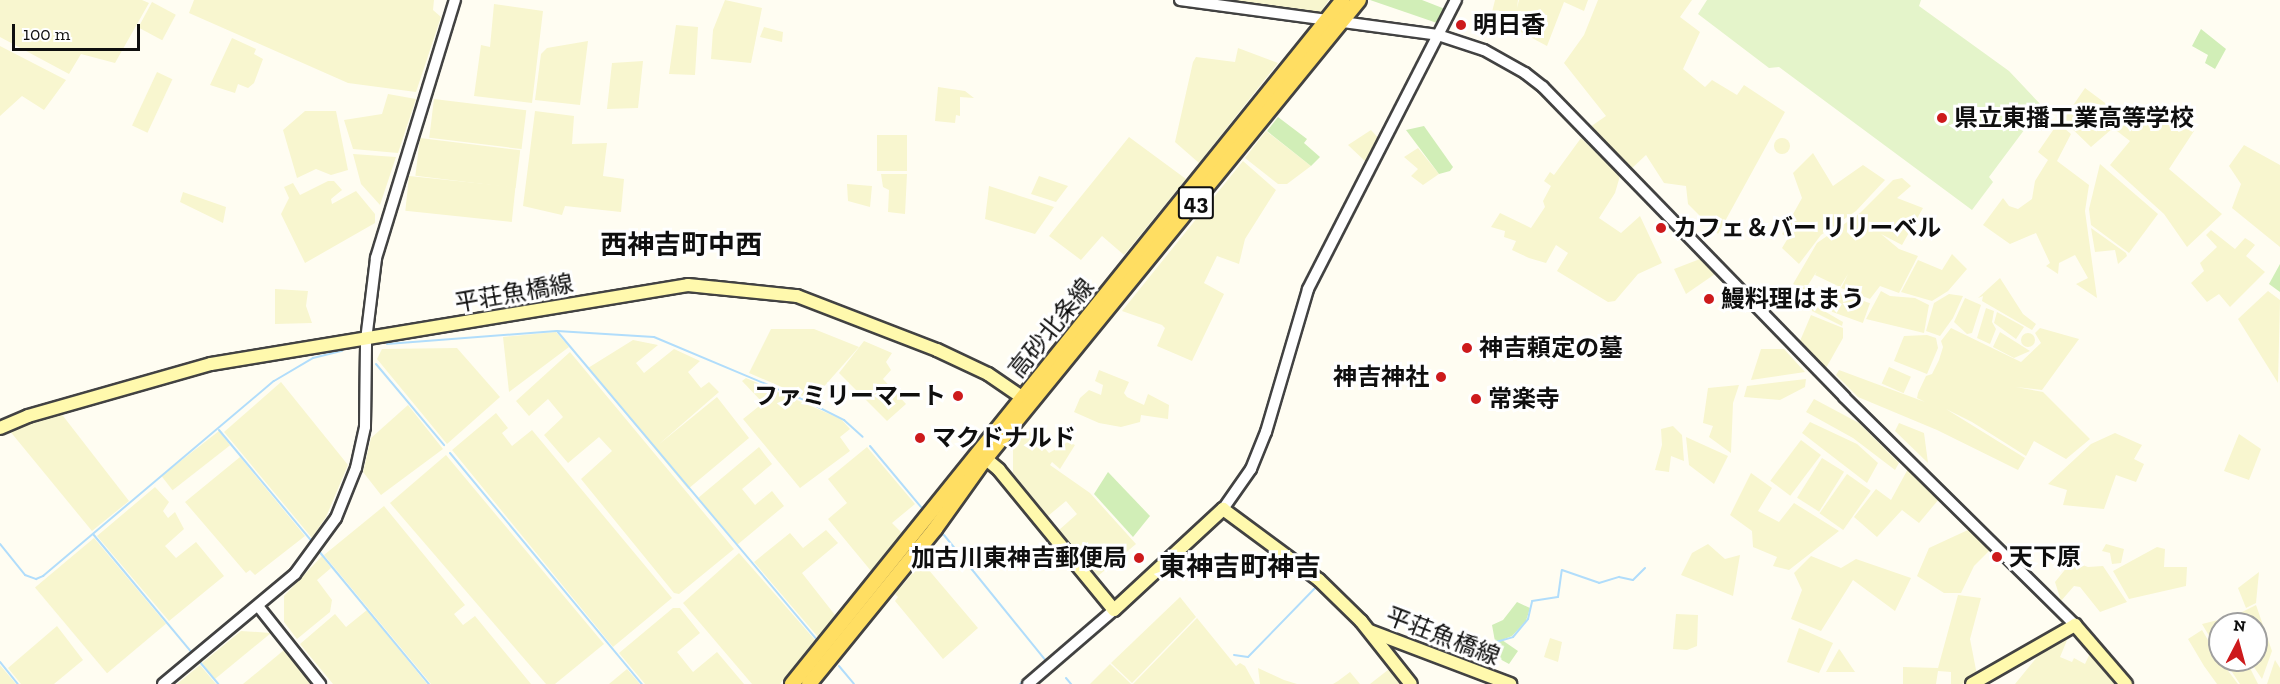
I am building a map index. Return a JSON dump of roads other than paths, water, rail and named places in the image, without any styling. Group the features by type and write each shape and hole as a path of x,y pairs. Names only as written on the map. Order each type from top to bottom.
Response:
{"main road":[{"name":"高砂北条線","path":"809,684 938,524 1023,398 1343,0"},
{"name":"高砂北条線","path":"792,684 1359,0"},
{"name":"平荘魚橋線","path":"0,428 28,416 178,371 366,342 688,285 732,286 779,291 838,310 976,367 1023,398"},
{"path":"982,456 999,470 1114,610 1223,509"},
{"name":"平荘魚橋線","path":"1223,509 1316,578 1370,631 1510,684"},
{"path":"1972,684 2074,625 2126,684"},
{"path":"1370,631 1411,684"}],"street":[{"path":"163,684 295,574 336,518 358,459 366,417 366,342 385,220 455,0"},
{"path":"1180,0 1438,35 1484,50 1543,87 1844,397 2074,625"},
{"path":"1223,509 1246,479 1259,451 1308,289 1456,0"},
{"path":"258,606 321,684"},
{"path":"1028,684 1114,610"}],"waterway":[{"path":"557,331 817,640"},
{"path":"387,344 557,331 654,337 804,400 844,420 863,437"},
{"path":"0,544 25,575 36,579 43,576 274,381 313,358 342,351"},
{"path":"376,364 444,445"},
{"path":"219,430 313,543"},
{"path":"870,446 921,507"},
{"path":"450,453 642,684"},
{"path":"93,534 193,654"},
{"path":"944,535 1047,662"},
{"path":"318,550 429,684"},
{"path":"1474,637 1489,644 1513,637 1528,619 1532,601 1558,597 1562,570 1599,583 1619,577 1633,580 1645,568"},
{"path":"1234,655 1248,657 1317,586"},
{"path":"1391,649 1399,659"},
{"path":"199,661 218,684"},
{"path":"0,662 18,684"},
{"path":"839,666 854,684"},
{"path":"1066,678 1071,684"},
{"path":"1020,684 1026,679"}],"place":[{"name":"明日香","path":"1461,25"},
{"name":"県立東播工業高等学校","path":"1942,118"},
{"name":"カフェ＆バー リリーベル","path":"1661,228"},
{"name":"鰻料理はまう","path":"1709,299"},
{"name":"神吉頼定の墓","path":"1467,348"},
{"name":"神吉神社","path":"1441,377"},
{"name":"ファミリーマート","path":"958,396"},
{"name":"常楽寺","path":"1476,399"},
{"name":"マクドナルド","path":"920,438"},
{"name":"天下原","path":"1997,557"},
{"name":"加古川東神吉郵便局","path":"1139,558"}],"district":[{"name":"西神吉町中西","path":"681,246"},
{"name":"東神吉町神吉","path":"1240,568"}]}
